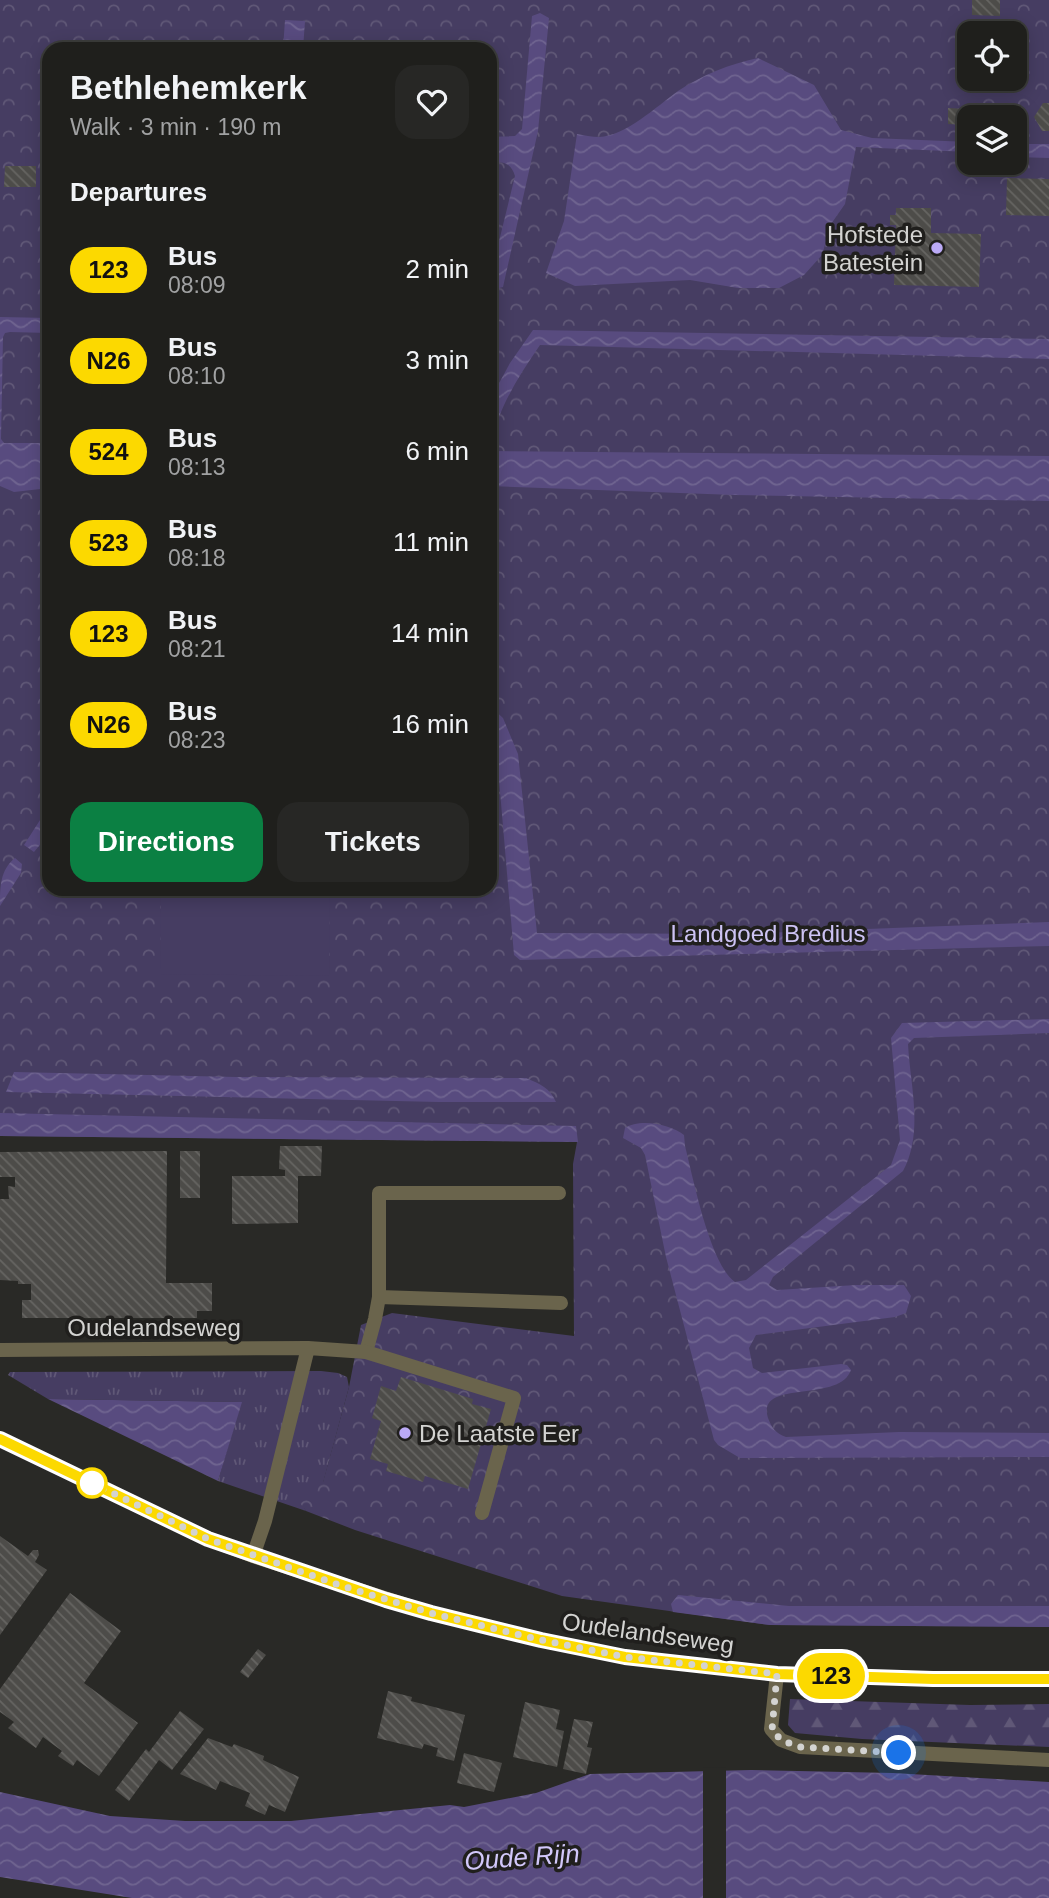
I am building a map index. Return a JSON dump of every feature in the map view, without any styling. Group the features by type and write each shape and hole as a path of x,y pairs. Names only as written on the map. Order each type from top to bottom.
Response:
{"main road":[{"name":"Oudelandseweg","path":"0,1439 208,1539 253,1556 431,1613 541,1640 625,1657 777,1674 933,1679 1049,1679"}],"street":[{"path":"366,1352 379,1297 379,1193 559,1193"},
{"path":"379,1297 561,1303"},
{"path":"253,1556 265,1521 308,1348"},
{"name":"Oudelandseweg","path":"0,1350 308,1348 366,1352 514,1398 482,1513"},
{"path":"777,1674 772,1730 781,1740 800,1747 1049,1760"}],"green space":[{"name":"Landgoed Bredius","path":"0,0 1049,0 1049,1627 770,1625 562,1596 355,1530 306,1511 300,1503 311,1480 323,1482 349,1387 361,1325 392,1313 574,1336 573,1164 577,1142 0,1136"},
{"path":"161,896 330,896 329,976 160,974"},
{"path":"321,1371 347,1377 349,1387 323,1483 301,1502 306,1511 218,1481 241,1402 48,1399 8,1375 10,1372"},
{"path":"790,1699 970,1705 1049,1704 1049,1747 862,1739 795,1733 788,1725"}],"water":[{"path":"540,13 549,18 538,131 503,287 497,288 497,249 515,176 506,164 497,162 497,137 515,136 522,129 532,16"},
{"path":"285,20 305,21 304,42 283,42"},
{"path":"758,58 814,85 841,130 872,138 957,142 957,151 856,147 845,204 831,224 822,255 804,275 779,288 738,288 690,280 575,286 546,273 564,221 577,134 599,137 620,132 678,91 727,67"},
{"path":"1027,144 1049,144 1049,158 1027,157"},
{"path":"0,317 42,318 42,333 10,332 3,337 1,439 4,443 42,443 42,489 14,492 0,486"},
{"path":"533,330 1049,339 1049,359 540,345 516,382 497,423 497,387"},
{"path":"497,451 1049,456 1049,501 735,495 497,486"},
{"path":"497,712 503,718 518,754 537,933 739,934 1049,922 1049,946 520,960 514,955 497,756"},
{"path":"42,817 42,842 34,852 24,845"},
{"path":"15,858 22,864 21,873 0,906 4,873"},
{"path":"1049,1019 1049,1033 914,1038 908,1044 914,1108 913,1140 903,1171 773,1277 769,1285 777,1290 904,1285 911,1296 906,1313 895,1317 756,1335 749,1348 753,1368 762,1373 841,1364 847,1365 851,1370 843,1380 831,1386 774,1398 768,1406 768,1418 774,1430 786,1437 899,1432 1049,1433 1049,1457 740,1458 718,1445 714,1440 666,1257 645,1155 641,1148 623,1138 625,1128 638,1123 655,1124 684,1135 710,1240 726,1273 735,1282 746,1280 891,1165 900,1140 891,1038 902,1023"},
{"path":"14,1072 236,1077 526,1078 548,1090 556,1102 439,1102 6,1092"},
{"path":"0,1113 576,1126 578,1142 0,1136"},
{"path":"48,1399 242,1402 218,1481"},
{"path":"678,1595 789,1606 1049,1606 1049,1627 770,1625 673,1612 671,1604"},
{"name":"Oude Rijn","path":"751,1770 893,1773 1049,1782 1049,1898 132,1898 0,1877 0,1792 110,1816 185,1821 291,1821 450,1805 464,1807 536,1793 590,1774"}],"pier":[{"path":"726,1767 726,1898 703,1898 703,1768"}],"building":[{"path":"972,0 1000,0 1000,16 972,15"},
{"path":"1043,103 1049,103 1049,131 1042,131 1034,117"},
{"path":"948,108 957,108 957,125 948,124"},
{"path":"5,166 36,166 36,187 4,187"},
{"path":"1007,178 1049,179 1049,216 1006,215"},
{"name":"Hofstede Batestein","path":"896,208 931,208 931,233 981,234 979,287 894,285 896,225 890,225 890,215 896,215"},
{"path":"280,1146 322,1146 321,1176 298,1176 298,1223 232,1224 232,1176 285,1176 285,1170 279,1169"},
{"path":"167,1151 166,1283 212,1283 212,1311 197,1311 197,1318 22,1318 22,1300 31,1300 31,1284 0,1280 0,1199 9,1199 8,1186 15,1187 15,1177 0,1177 0,1152"},
{"path":"180,1151 200,1151 200,1198 180,1198"},
{"path":"401,1377 473,1399 472,1404 491,1409 468,1489 425,1476 423,1482 386,1471 388,1464 370,1459 381,1421 372,1418 381,1386 396,1391"},
{"path":"0,1536 28,1556 33,1550 38,1550 39,1555 35,1562 47,1570 0,1635"},
{"path":"70,1593 121,1631 84,1683 138,1723 99,1776 77,1760 73,1766 58,1756 62,1751 43,1737 36,1748 8,1728 14,1722 0,1712 0,1689"},
{"path":"258,1649 266,1655 248,1678 240,1672"},
{"path":"388,1691 412,1697 411,1701 465,1715 454,1761 436,1756 438,1748 424,1744 422,1749 377,1738"},
{"path":"525,1702 560,1710 556,1729 564,1731 557,1767 513,1757"},
{"path":"180,1711 204,1729 172,1770 159,1760 129,1801 115,1790 146,1749 149,1752"},
{"path":"574,1719 593,1722 587,1747 592,1748 586,1774 563,1769"},
{"path":"208,1738 232,1747 234,1744 264,1756 263,1760 299,1777 285,1812 269,1805 265,1815 245,1806 250,1793 220,1781 216,1790 180,1774"},
{"path":"464,1753 502,1763 494,1792 457,1783"}],"bus line":[{"name":"123","path":"0,1439 208,1539 253,1556 386,1600 541,1640 625,1657 777,1674 933,1679 1049,1679"}],"place":[{"name":"Hofstede Batestein","path":"937,248"},
{"name":"De Laatste Eer","path":"405,1433"}],"route":[{"path":"92,1483 208,1539 342,1586 431,1613 625,1657 777,1674 772,1730 781,1740 800,1747 899,1753"}]}
